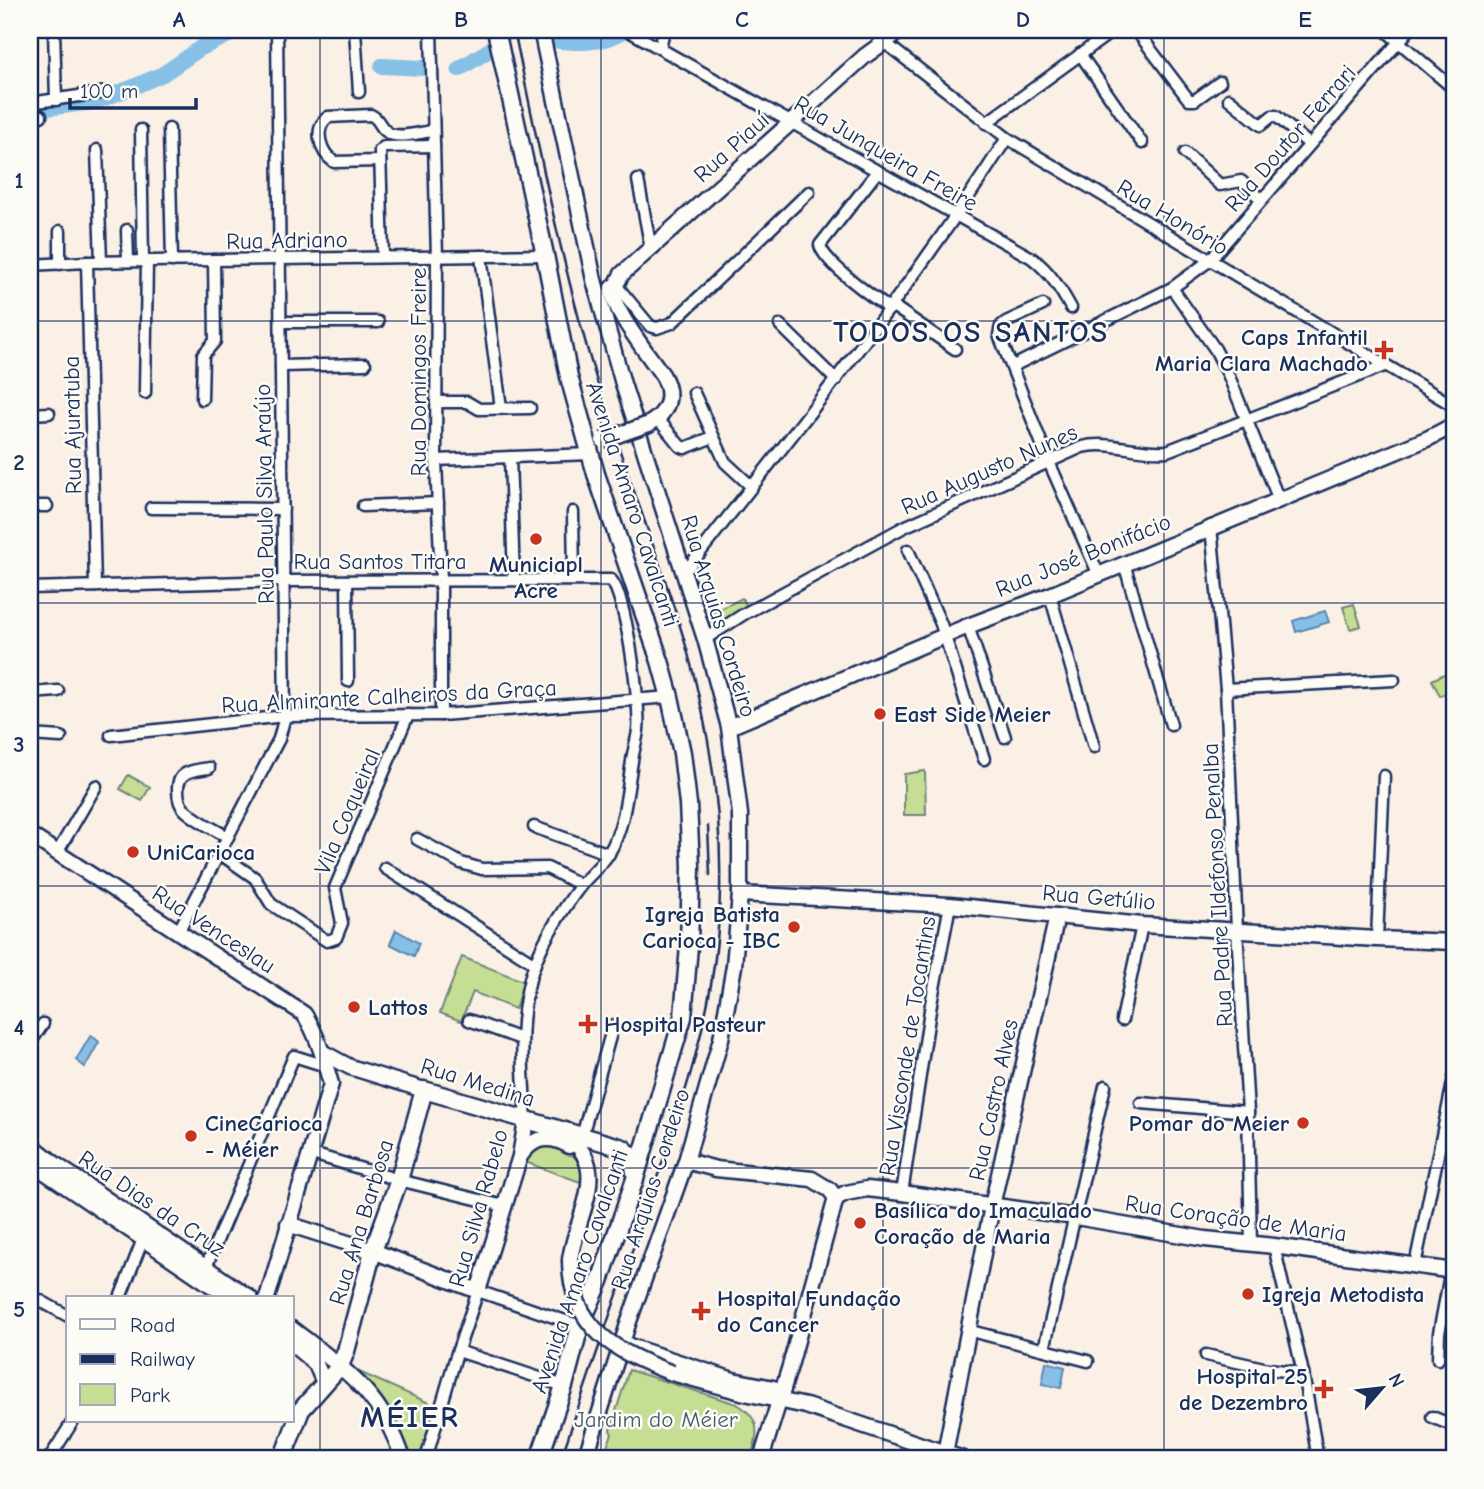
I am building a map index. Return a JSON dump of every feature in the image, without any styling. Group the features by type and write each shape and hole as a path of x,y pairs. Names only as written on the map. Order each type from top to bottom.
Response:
{"main road":[{"name":"Avenida Amaro Cavalcanti","path":"496,30 545,255 561,346 670,697 682,753 691,866 690,932 683,1017 635,1179 600,1281 580,1326 564,1386 539,1459"},
{"name":"Avenida Amaro Cavalcanti","path":"658,1096 657,1082 684,995"},
{"path":"666,1077 668,1040"},
{"name":"Rua Medina","path":"424,1090 623,1148"},
{"name":"Rua Ana Barbosa","path":"340,1366 373,1251 399,1180 424,1090"},
{"path":"623,1148 638,1143 651,1126"},
{"path":"623,1148 635,1161 635,1179"},
{"path":"297,1408 340,1366"},
{"path":"282,1459 293,1422"}],"street":[{"path":"54,30 56,100"},
{"name":"Rua Paulo Silva Araújo","path":"178,932 279,738 285,716 277,30"},
{"path":"355,30 359,92"},
{"name":"Rua Domingos Freire","path":"431,30 442,715"},
{"name":"Rua Arquias Cordeiro","path":"541,30 594,280 610,340 705,639 729,726 740,814 740,894 734,966 721,1039 686,1161 628,1324 585,1459"},
{"name":"Rua Junqueira Freire","path":"627,30 1032,258 1046,269 1071,309"},
{"path":"660,48 664,30"},
{"path":"986,123 1114,30"},
{"path":"1136,30 1189,100 1195,100 1220,82"},
{"path":"1385,30 1454,89"},
{"name":"Rua Doutor Ferrari","path":"1013,366 1172,288 1209,261 1409,30"},
{"name":"Rua Piauí","path":"614,286 622,274 888,35"},
{"name":"Rua Honório","path":"888,35 986,123 1007,138 1454,406"},
{"path":"1080,54 1142,143"},
{"path":"30,103 107,92"},
{"path":"1230,99 1261,125 1276,116 1308,144"},
{"path":"380,161 334,162 323,150 320,127 323,121 328,117 372,115 378,118 385,132 393,135 433,131"},
{"path":"169,129 172,261"},
{"path":"141,130 145,393"},
{"path":"684,573 892,308 957,217 1007,138"},
{"path":"383,257 380,150 384,147 434,146"},
{"path":"97,150 101,262"},
{"path":"1185,153 1214,182 1225,185 1241,181 1261,199"},
{"path":"878,171 823,239 820,249 848,277 955,348"},
{"path":"638,180 651,249"},
{"path":"614,286 650,326 657,328 672,323 809,192"},
{"path":"127,230 128,261"},
{"path":"60,231 60,264"},
{"name":"Rua Adriano","path":"30,265 545,255"},
{"path":"481,256 501,408"},
{"path":"202,399 204,355 215,341 214,260"},
{"name":"Rua Ajuratuba","path":"87,262 95,586"},
{"path":"594,280 606,287 614,286"},
{"path":"436,460 510,457 594,446 653,421 667,408 669,395 666,382 616,307 611,294 614,286"},
{"path":"1172,288 1215,349 1247,419 1279,500"},
{"path":"1043,305 1006,322 999,330 1001,341 1098,573"},
{"path":"610,340 608,313 616,307"},
{"path":"281,322 378,322"},
{"path":"780,325 836,380"},
{"path":"281,366 365,364"},
{"name":"Rua Augusto Nunes","path":"705,639 744,614 876,541 1088,445 1167,451 1384,366"},
{"path":"694,393 725,462 752,487"},
{"path":"436,402 467,402 479,409 530,408"},
{"path":"30,414 49,413"},
{"path":"653,421 685,448 713,437"},
{"name":"Rua José Bonifácio","path":"729,726 1429,438 1454,425"},
{"path":"510,457 514,579"},
{"path":"363,506 438,503"},
{"path":"30,506 47,506"},
{"path":"151,508 283,509"},
{"path":"573,513 574,579"},
{"name":"Rua Padre Ildefonso Penalba","path":"1211,526 1226,689 1248,1112 1251,1243"},
{"path":"908,550 945,635 984,759"},
{"path":"1124,563 1171,725"},
{"name":"Rua Santos Titara","path":"30,588 284,581 605,579"},
{"name":"Rua Silva Rabelo","path":"426,1459 520,1156 526,1121 521,1039 524,1007 535,964 556,921 581,885 609,854 618,834 625,803 638,728 637,701 620,594 611,580 605,579"},
{"path":"347,581 348,681"},
{"path":"1050,595 1094,747"},
{"path":"968,626 1005,737"},
{"path":"1226,689 1394,680"},
{"path":"30,693 58,691"},
{"name":"Rua Almirante Calheiros da Graça","path":"111,736 285,716 442,715 670,697"},
{"name":"Vila Coqueiral","path":"219,853 248,872 258,882 271,904 327,941 336,938 342,923 335,888 408,715"},
{"path":"30,735 61,737"},
{"path":"209,768 190,771 181,777 177,782 178,799 188,813 228,837"},
{"path":"1377,939 1384,776"},
{"path":"57,853 96,786"},
{"path":"534,827 609,854"},
{"name":"Rua Venceslau","path":"30,835 304,1014 324,1059 331,1084"},
{"path":"417,839 472,867 539,867 555,871 581,885"},
{"path":"385,868 535,964"},
{"name":"Rua Getúlio","path":"740,894 950,905 1142,925 1454,942"},
{"name":"Rua Visconde de Tocantins","path":"902,1193 930,1004 950,905"},
{"name":"Rua Castro Alves","path":"947,1457 967,1330 992,1206 1057,916"},
{"path":"1122,1020 1139,929 1142,925"},
{"path":"469,1020 521,1039"},
{"path":"30,1043 43,1024"},
{"path":"582,1136 613,1026"},
{"name":"Rua Medina","path":"206,1267 295,1056 324,1059 424,1090"},
{"path":"268,1296 331,1084 350,1067"},
{"path":"1415,1265 1450,1126 1454,1078"},
{"path":"1044,1349 1105,1086"},
{"path":"1141,1103 1248,1112"},
{"path":"553,1128 573,1140 587,1161 591,1180 575,1231 570,1273 578,1304 598,1334 623,1353 672,1373 806,1406 947,1457 963,1459"},
{"path":"520,1156 533,1142 552,1138 566,1144 587,1161"},
{"name":"Rua Dias da Cruz","path":"30,1144 247,1296"},
{"path":"309,1153 399,1180 504,1206"},
{"path":"686,1161 716,1169 812,1179 830,1190 836,1198 790,1366 772,1397 761,1459"},
{"name":"Rua Dias da Cruz","path":"30,1162 227,1296"},
{"name":"Rua Coração de Maria","path":"836,1198 867,1189 902,1193 1076,1217 1205,1239 1453,1270"},
{"path":"288,1224 373,1251 580,1326"},
{"path":"121,1296 143,1239"},
{"path":"1274,1246 1303,1373 1318,1459"},
{"path":"1438,1359 1439,1333 1453,1270"},
{"path":"30,1294 66,1315"},
{"path":"967,1330 1088,1361"},
{"path":"294,1331 357,1381 389,1424 402,1459"},
{"path":"623,1344 733,1380 772,1397"},
{"path":"294,1346 316,1364 324,1384"},
{"path":"458,1351 564,1386"},
{"path":"1206,1355 1268,1370 1303,1373"},
{"path":"772,1397 790,1366"},
{"path":"1432,1417 1454,1426"},
{"path":"49,1459 72,1422"}],"green space":[{"path":"742,598 749,609 707,635 701,619"},
{"path":"1354,604 1361,626 1350,629 1343,607"},
{"path":"1454,669 1454,689 1440,696 1432,680"},
{"path":"925,771 926,815 904,815 904,774"},
{"path":"128,775 150,787 142,801 120,789"},
{"path":"462,957 525,982 515,1009 473,992 461,1021 440,1013"},
{"path":"546,1143 573,1155 580,1166 580,1182 525,1162 530,1154"},
{"path":"348,1367 436,1406 421,1459 413,1459 393,1414"},
{"name":"Jardim do Méier","path":"629,1370 737,1404 751,1416 756,1428 750,1459 602,1459 612,1434 610,1430"}],"water":[{"path":"1325,611 1329,622 1296,632 1293,621"},
{"path":"396,930 419,943 414,956 390,944"},
{"path":"91,1035 99,1042 85,1067 76,1060"},
{"path":"1046,1362 1065,1367 1061,1388 1042,1384"}],"waterway":[{"path":"30,110 94,102 131,88 163,74 201,48 239,30"},
{"path":"554,40 588,42 620,33"},
{"path":"459,69 491,49"},
{"path":"382,66 423,68"}],"railway":[{"path":"514,30 552,208 585,341 608,418 686,646 704,718 719,829 720,903 717,940 701,1033 665,1154 561,1459"},
{"path":"708,826 710,875"}],"place":[{"name":"Caps Infantil Maria Clara Machado","path":"1384,350"},
{"name":"Municiapl Acre","path":"536,539"},
{"name":"East Side Meier","path":"880,714"},
{"name":"UniCarioca","path":"133,852"},
{"name":"Igreja Batista Carioca - IBC","path":"794,927"},
{"name":"Lattos","path":"354,1007"},
{"name":"Hospital Pasteur","path":"588,1024"},
{"name":"Pomar do Meier","path":"1303,1123"},
{"name":"CineCarioca - Méier","path":"191,1136"},
{"name":"Basílica do Imaculado Coração de Maria","path":"860,1223"},
{"name":"Igreja Metodista","path":"1248,1294"},
{"name":"Hospital Fundação do Cancer","path":"701,1311"},
{"name":"Hospital 25 de Dezembro","path":"1324,1389"}],"district":[{"name":"TODOS OS SANTOS","path":"971,332"},
{"name":"MÉIER","path":"410,1417"}]}
